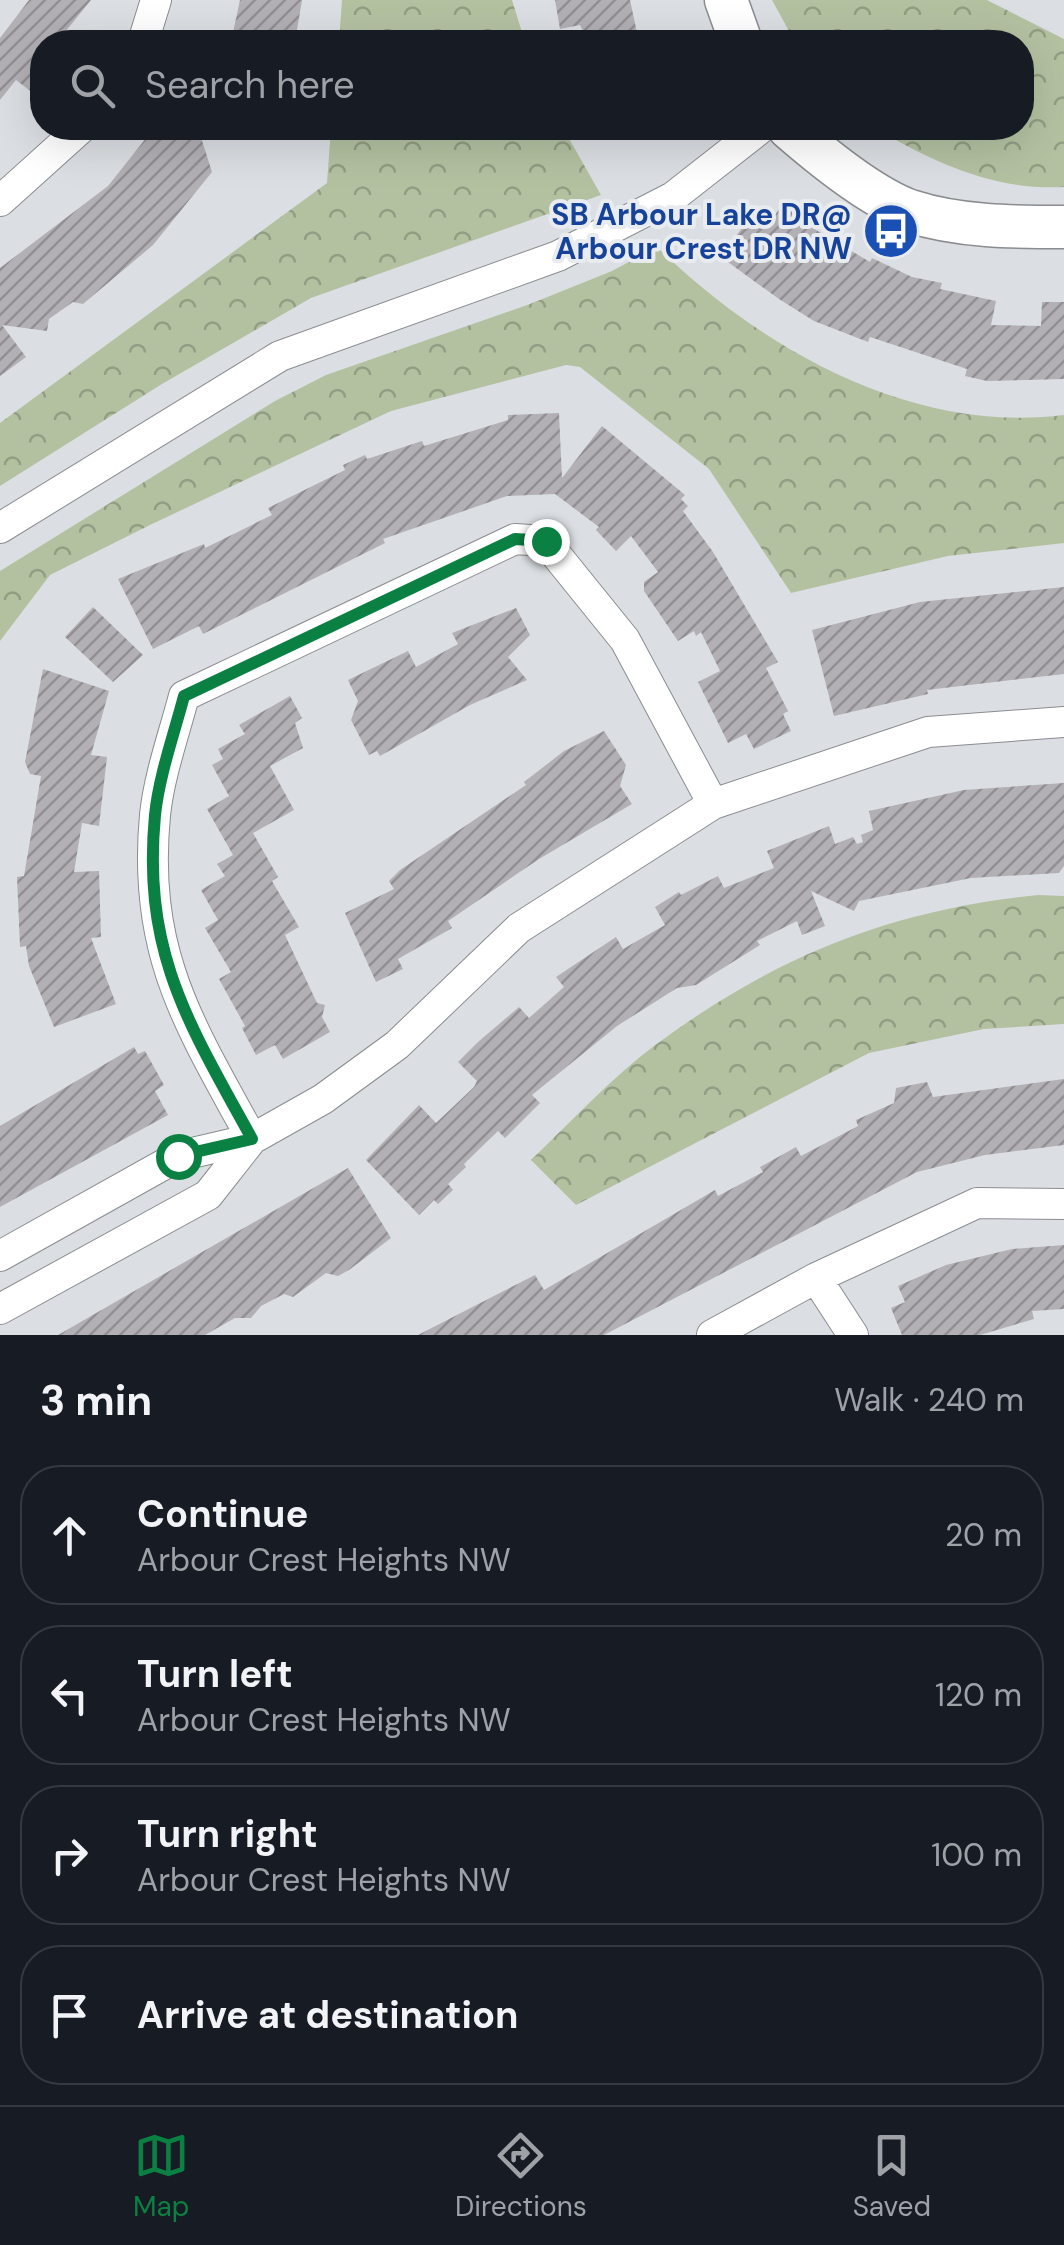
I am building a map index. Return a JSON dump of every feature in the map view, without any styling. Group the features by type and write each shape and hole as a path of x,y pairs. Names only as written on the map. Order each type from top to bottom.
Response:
{"street":[{"path":"147,30 156,0"},
{"path":"726,0 737,30"},
{"path":"0,201 68,140"},
{"path":"0,528 280,356 558,256 673,198 746,140"},
{"path":"805,140 848,173 909,210 999,227 1064,227"},
{"path":"252,1139 180,1007 152,910 155,812 184,696 515,539 546,541 625,640 713,804"},
{"path":"0,1256 178,1156 252,1139 323,1099 396,1045 519,928 713,804 928,732 1064,722"},
{"path":"0,1309 208,1195 252,1139"},
{"path":"712,1335 816,1278 977,1203 1064,1204"},
{"path":"816,1278 853,1335"}],"green space":[{"path":"342,0 512,0 521,30 340,30"},
{"path":"772,0 987,0 1064,39 1064,187 989,179 942,163 897,140 1034,140 1034,30 788,30"},
{"path":"330,140 570,140 601,195 311,298 162,384 0,486 0,423 327,183"},
{"path":"657,247 743,319 842,376 896,397 951,411 1007,417 1064,415 1064,543 948,556 791,593 709,469 580,367 566,365 391,411 150,525 50,575 0,641 0,571 275,401 326,375 612,271"},
{"path":"1038,895 1064,896 1064,1024 984,1029 869,1053 576,1205 531,1160 654,1046 744,987 789,963 835,943 932,912"}],"building":[{"path":"29,0 91,0 67,30 30,30 30,91 16,80 0,100 0,38"},
{"path":"240,0 302,0 297,30 234,30"},
{"path":"555,0 630,0 636,30 582,30 580,25 560,29"},
{"path":"144,140 202,140 212,172 153,245 83,304 73,302 49,319 47,331 2,325 26,357 0,376 0,268 108,186"},
{"path":"785,200 810,218 806,224 870,262 872,258 912,277 942,283 940,289 996,301 991,325 1041,326 1042,302 1064,302 1064,379 987,381 965,376 967,369 870,337 868,342 814,321 779,299 721,257 757,207 773,218"},
{"path":"559,413 562,478 602,426 685,495 681,499 688,506 683,511 713,552 778,662 766,668 788,711 783,714 791,731 754,749 746,734 728,743 698,682 720,671 701,632 696,636 694,631 678,641 644,591 644,582 658,572 631,536 616,551 596,530 599,527 555,494 507,496 383,539 385,543 203,634 199,626 153,649 118,579 204,544 205,548 272,515 268,508 345,470 343,465 365,455 367,459 422,441 424,446 508,420 508,415"},
{"path":"1064,587 1064,674 927,690 928,694 834,716 812,630 920,602"},
{"path":"93,607 143,655 113,682 65,637"},
{"path":"516,608 530,635 508,657 527,680 470,705 380,756 377,751 369,755 351,720 358,701 348,680 408,651 416,667 458,644 452,633"},
{"path":"43,669 109,691 91,755 107,757 99,826 82,823 74,872 99,871 101,937 91,938 116,1004 54,1027 29,966 26,946 20,947 17,877 24,876 41,776 30,774 25,762"},
{"path":"290,696 302,718 295,723 303,748 270,766 294,810 253,833 278,877 272,881 299,927 285,935 317,1003 325,1005 322,1017 330,1032 283,1059 275,1045 256,1055 242,1028 245,1026 219,979 231,972 205,928 218,920 201,890 225,876 217,864 233,855 207,809 229,796 212,765 223,759 218,749 245,734 239,725"},
{"path":"604,731 626,765 620,786 632,804 539,859 448,921 452,928 398,959 403,969 376,982 345,913 394,889 389,881 400,870 526,785 524,782 564,751"},
{"path":"1064,783 1064,866 1059,873 971,878 859,901 854,911 811,891 825,926 802,935 797,921 757,941 760,945 696,985 677,988 617,1026 532,1095 540,1103 505,1138 498,1131 464,1164 466,1167 448,1184 453,1190 438,1204 434,1200 419,1215 366,1160 419,1105 436,1123 474,1087 477,1081 458,1062 478,1042 519,1007 529,1018 564,987 556,977 616,937 623,949 665,925 655,907 679,892 681,895 718,876 724,888 774,868 767,851 829,826 835,844 853,837 857,844 863,842 861,835 873,830 869,811 964,790"},
{"path":"134,1047 138,1054 145,1051 164,1085 155,1091 168,1115 0,1207 0,1126"},
{"path":"1064,1079 1064,1145 985,1155 917,1172 604,1335 418,1335 535,1275 544,1290 715,1190 718,1196 763,1172 760,1167 796,1147 801,1156 858,1126 856,1120 894,1103 896,1088 927,1082 933,1097"},
{"path":"348,1168 391,1238 349,1270 338,1276 326,1273 293,1297 284,1294 261,1306 251,1318 235,1318 205,1335 58,1335"},
{"path":"1064,1245 1064,1309 1032,1311 1034,1319 980,1335 902,1335 891,1308 905,1302 898,1286 946,1265 1012,1249"}],"place":[{"name":"SB Arbour Lake DR@ Arbour Crest DR NW","path":"891,231"}],"route":[{"path":"178,1156 252,1139 180,1007 152,910 155,812 184,696 515,539 546,541"}]}
